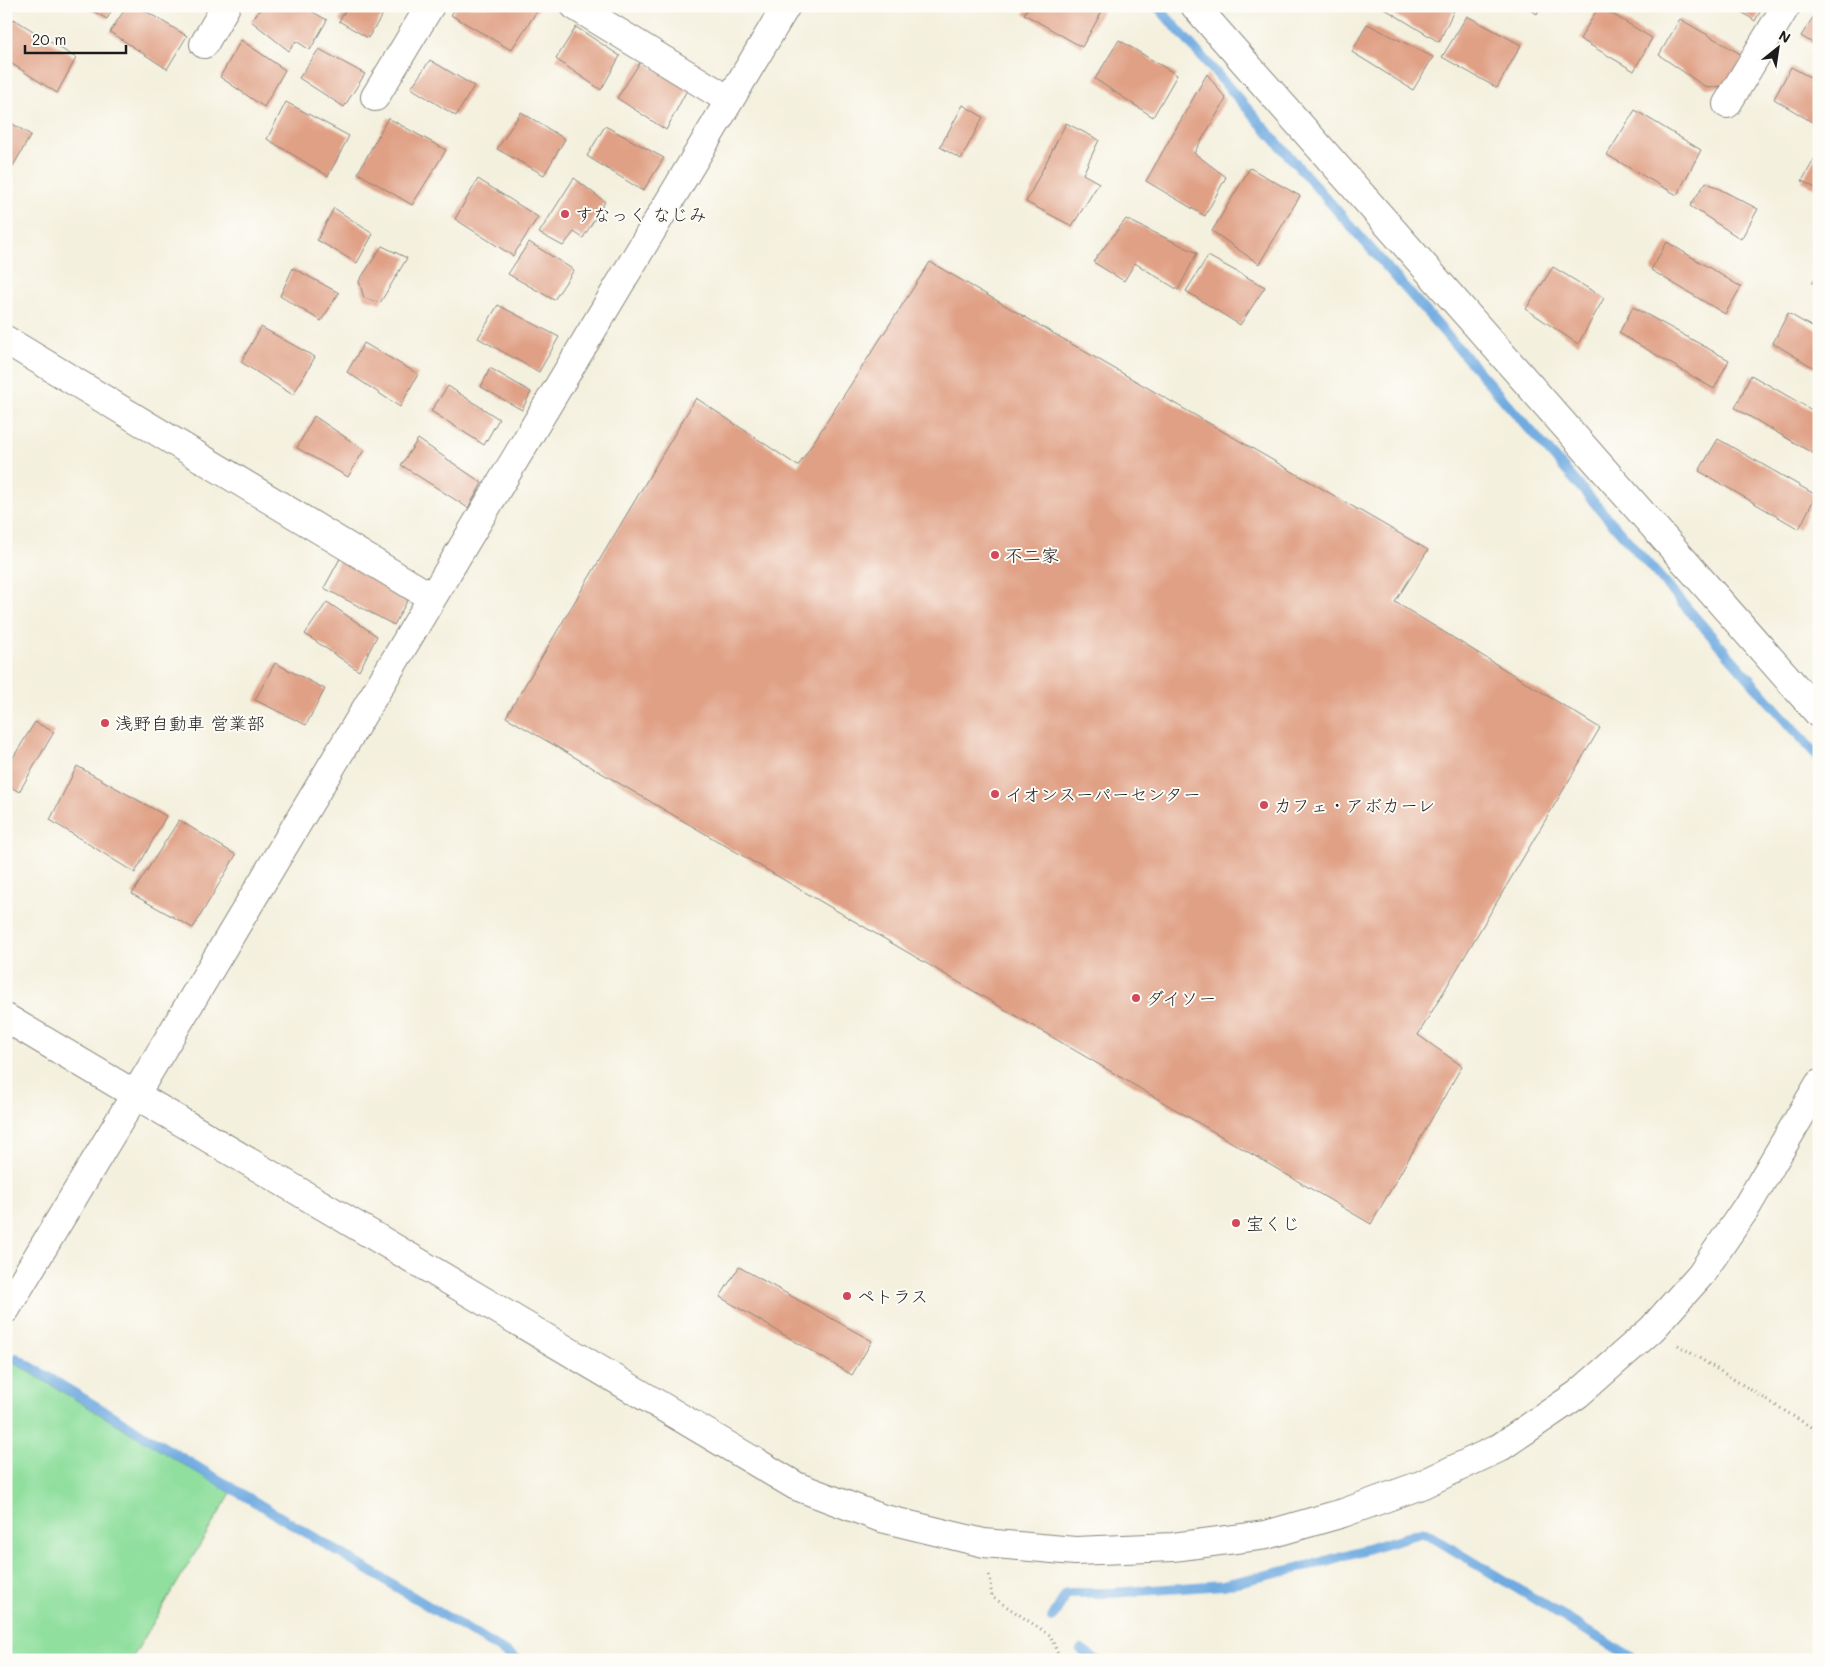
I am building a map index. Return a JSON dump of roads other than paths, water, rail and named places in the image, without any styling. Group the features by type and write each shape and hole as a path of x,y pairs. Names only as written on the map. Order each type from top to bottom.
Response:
{"street":[{"path":"204,44 226,6"},
{"path":"375,97 430,6"},
{"path":"575,6 729,100"},
{"path":"6,1309 136,1095 431,597 786,6"},
{"path":"1195,6 1819,714"},
{"path":"1727,104 1786,6"},
{"path":"6,340 431,597"},
{"path":"6,1018 796,1486 881,1518 984,1543 1075,1551 1173,1547 1266,1535 1343,1513 1421,1485 1499,1448 1578,1394 1652,1329 1700,1274 1741,1216 1819,1084"}],"waterway":[{"path":"1157,6 1819,758"},
{"path":"16,1358 518,1660"},
{"path":"1052,1618 1067,1593 1111,1593 1223,1585 1312,1565 1424,1532 1635,1660"},
{"path":"1081,1650 1096,1660"}],"place":[{"name":"すなっく なじみ","path":"565,214"},
{"name":"不二家","path":"995,555"},
{"name":"浅野自動車 営業部","path":"105,723"},
{"name":"イオンスーパーセンター","path":"995,794"},
{"name":"カフェ・アボカーレ","path":"1264,805"},
{"name":"ダイソー","path":"1136,998"},
{"name":"宝くじ","path":"1236,1223"},
{"name":"ペトラス","path":"847,1296"}]}
